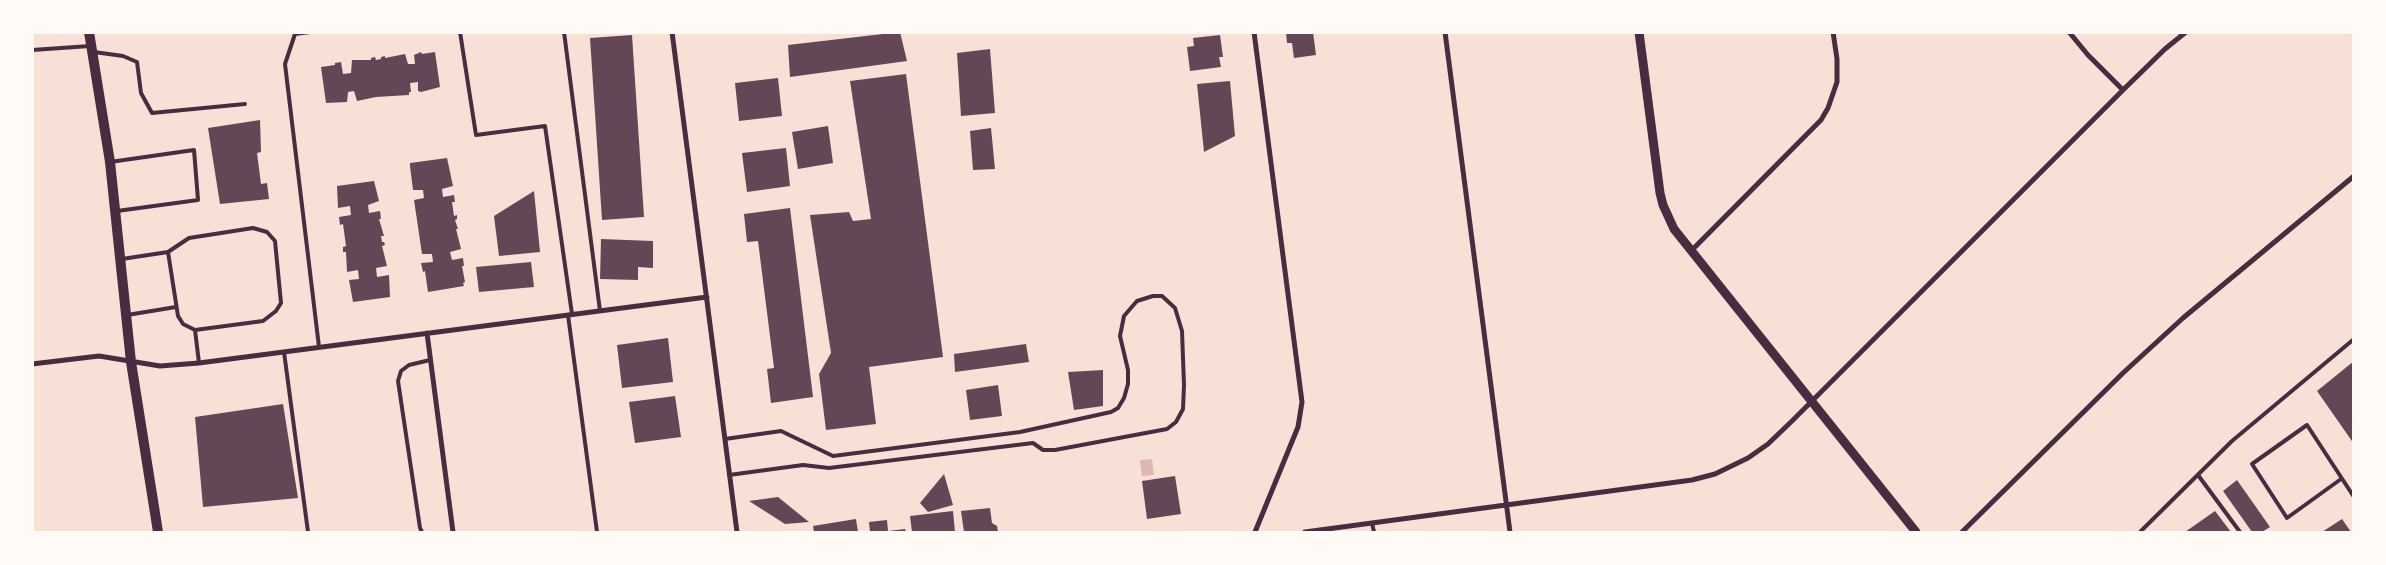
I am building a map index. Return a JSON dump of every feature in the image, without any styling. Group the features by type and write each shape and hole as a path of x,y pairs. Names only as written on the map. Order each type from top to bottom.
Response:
{"main road":[{"path":"89,32 117,212 131,362 158,532"}],"street":[{"path":"672,32 737,532"},
{"path":"1254,32 1302,402 1298,427 1255,532"},
{"path":"1445,32 1510,532"},
{"path":"1639,32 1663,206 1674,229 1916,532"},
{"path":"1691,252 1821,120 1828,108 1836,82 1837,59 1833,32"},
{"path":"2070,32 2088,55 2123,90"},
{"path":"1305,532 1692,480 1715,474 1748,458 1768,444 2123,90 2165,49 2186,32"},
{"path":"1962,532 2136,361 2183,318 2354,176"},
{"path":"32,364 99,356 160,366 199,363 706,297"},
{"path":"427,333 452,532"}],"lane":[{"path":"310,32 295,34 285,64 319,347"},
{"path":"460,32 476,135 545,126 597,532"},
{"path":"564,32 600,311"},
{"path":"32,50 91,49 123,56 137,62 141,93 152,113 245,104"},
{"path":"110,162 194,150 198,200 117,212"},
{"path":"121,259 168,252 189,238 253,228 267,232 275,241 281,303 276,311 263,321 195,330 183,324 178,316 168,252"},
{"path":"725,439 781,431 833,456 1020,432 1111,412 1118,408 1124,398 1128,384 1128,370 1120,336 1124,316 1137,301 1153,296 1162,296 1175,308 1182,331 1183,409 1176,422 1167,429 1055,450 1043,450 1033,442 829,468 803,465 729,475"},
{"path":"126,315 176,307"},
{"path":"195,330 199,363"},
{"path":"2140,532 2232,441 2354,339"},
{"path":"284,352 308,532"},
{"path":"422,532 398,381 401,371 409,365 430,360"},
{"path":"2342,478 2287,518 2252,464 2307,425 2342,478 2354,497"},
{"path":"2198,475 2240,532"},
{"path":"1372,523 1374,532"}],"shaded area":[{"path":"1152,459 1154,475 1142,476 1140,460"}],"building":[{"path":"900,32 907,61 790,77 788,45"},
{"path":"1286,32 1313,32 1316,55 1294,58 1292,43 1287,43"},
{"path":"632,35 644,217 602,220 590,38"},
{"path":"1220,35 1223,57 1219,57 1221,67 1190,71 1187,47 1194,46 1193,38"},
{"path":"990,49 995,113 961,116 957,53"},
{"path":"421,52 422,54 435,52 440,87 421,92 418,91 418,82 410,83 411,92 409,92 409,95 376,97 357,101 354,91 348,92 347,102 326,103 321,67 341,62 343,74 351,73 352,60 371,60 371,58 375,57 376,60 385,56 385,58 405,54 408,64 415,64 414,55"},
{"path":"906,74 943,357 869,367 876,424 826,430 819,374 831,353 810,215 849,212 853,221 871,219 850,81"},
{"path":"778,78 782,116 739,121 735,83"},
{"path":"1230,81 1235,136 1204,152 1197,84"},
{"path":"260,120 261,152 257,153 261,184 267,183 269,199 220,204 208,128"},
{"path":"828,126 833,163 798,169 792,132"},
{"path":"991,128 995,169 973,170 970,131"},
{"path":"786,148 790,186 747,192 742,153"},
{"path":"447,158 453,186 442,189 443,197 454,195 455,202 452,202 454,216 457,215 455,220 458,229 456,229 461,249 450,252 452,260 463,258 464,266 462,266 465,282 463,283 464,286 428,292 425,271 423,272 421,263 433,262 432,254 422,254 414,200 424,198 423,190 413,190 410,163"},
{"path":"374,181 379,201 368,205 369,213 380,211 381,219 379,219 384,236 381,236 382,242 385,245 382,246 387,266 376,268 377,277 389,275 390,297 353,302 349,280 359,279 358,270 347,272 346,252 343,252 343,247 346,246 343,224 340,225 339,217 351,215 350,206 338,208 337,186"},
{"path":"534,191 540,252 499,256 494,216"},
{"path":"790,208 813,397 771,403 767,369 774,368 758,241 747,242 744,214"},
{"path":"601,239 653,241 653,268 638,267 638,280 600,279"},
{"path":"531,262 534,287 479,292 476,267"},
{"path":"668,338 673,382 622,388 617,345"},
{"path":"1026,344 1029,362 955,372 954,354"},
{"path":"2354,361 2354,444 2317,391"},
{"path":"1103,370 1103,406 1074,410 1068,372"},
{"path":"998,385 1002,416 970,420 966,390"},
{"path":"675,396 681,437 635,443 629,402"},
{"path":"283,404 298,498 203,507 195,417"},
{"path":"944,474 953,505 928,512 920,503"},
{"path":"1175,476 1181,514 1147,519 1142,481"},
{"path":"2237,480 2270,527 2262,532 2252,532 2223,491"},
{"path":"778,497 809,522 785,524 749,501"},
{"path":"990,508 992,523 997,526 998,532 964,532 961,511"},
{"path":"953,511 955,532 912,532 910,516"},
{"path":"2215,511 2231,532 2185,532"},
{"path":"856,519 858,532 814,532 813,526"},
{"path":"2342,519 2351,532 2322,532"},
{"path":"887,520 888,531 905,529 906,532 870,532 869,522"}]}
